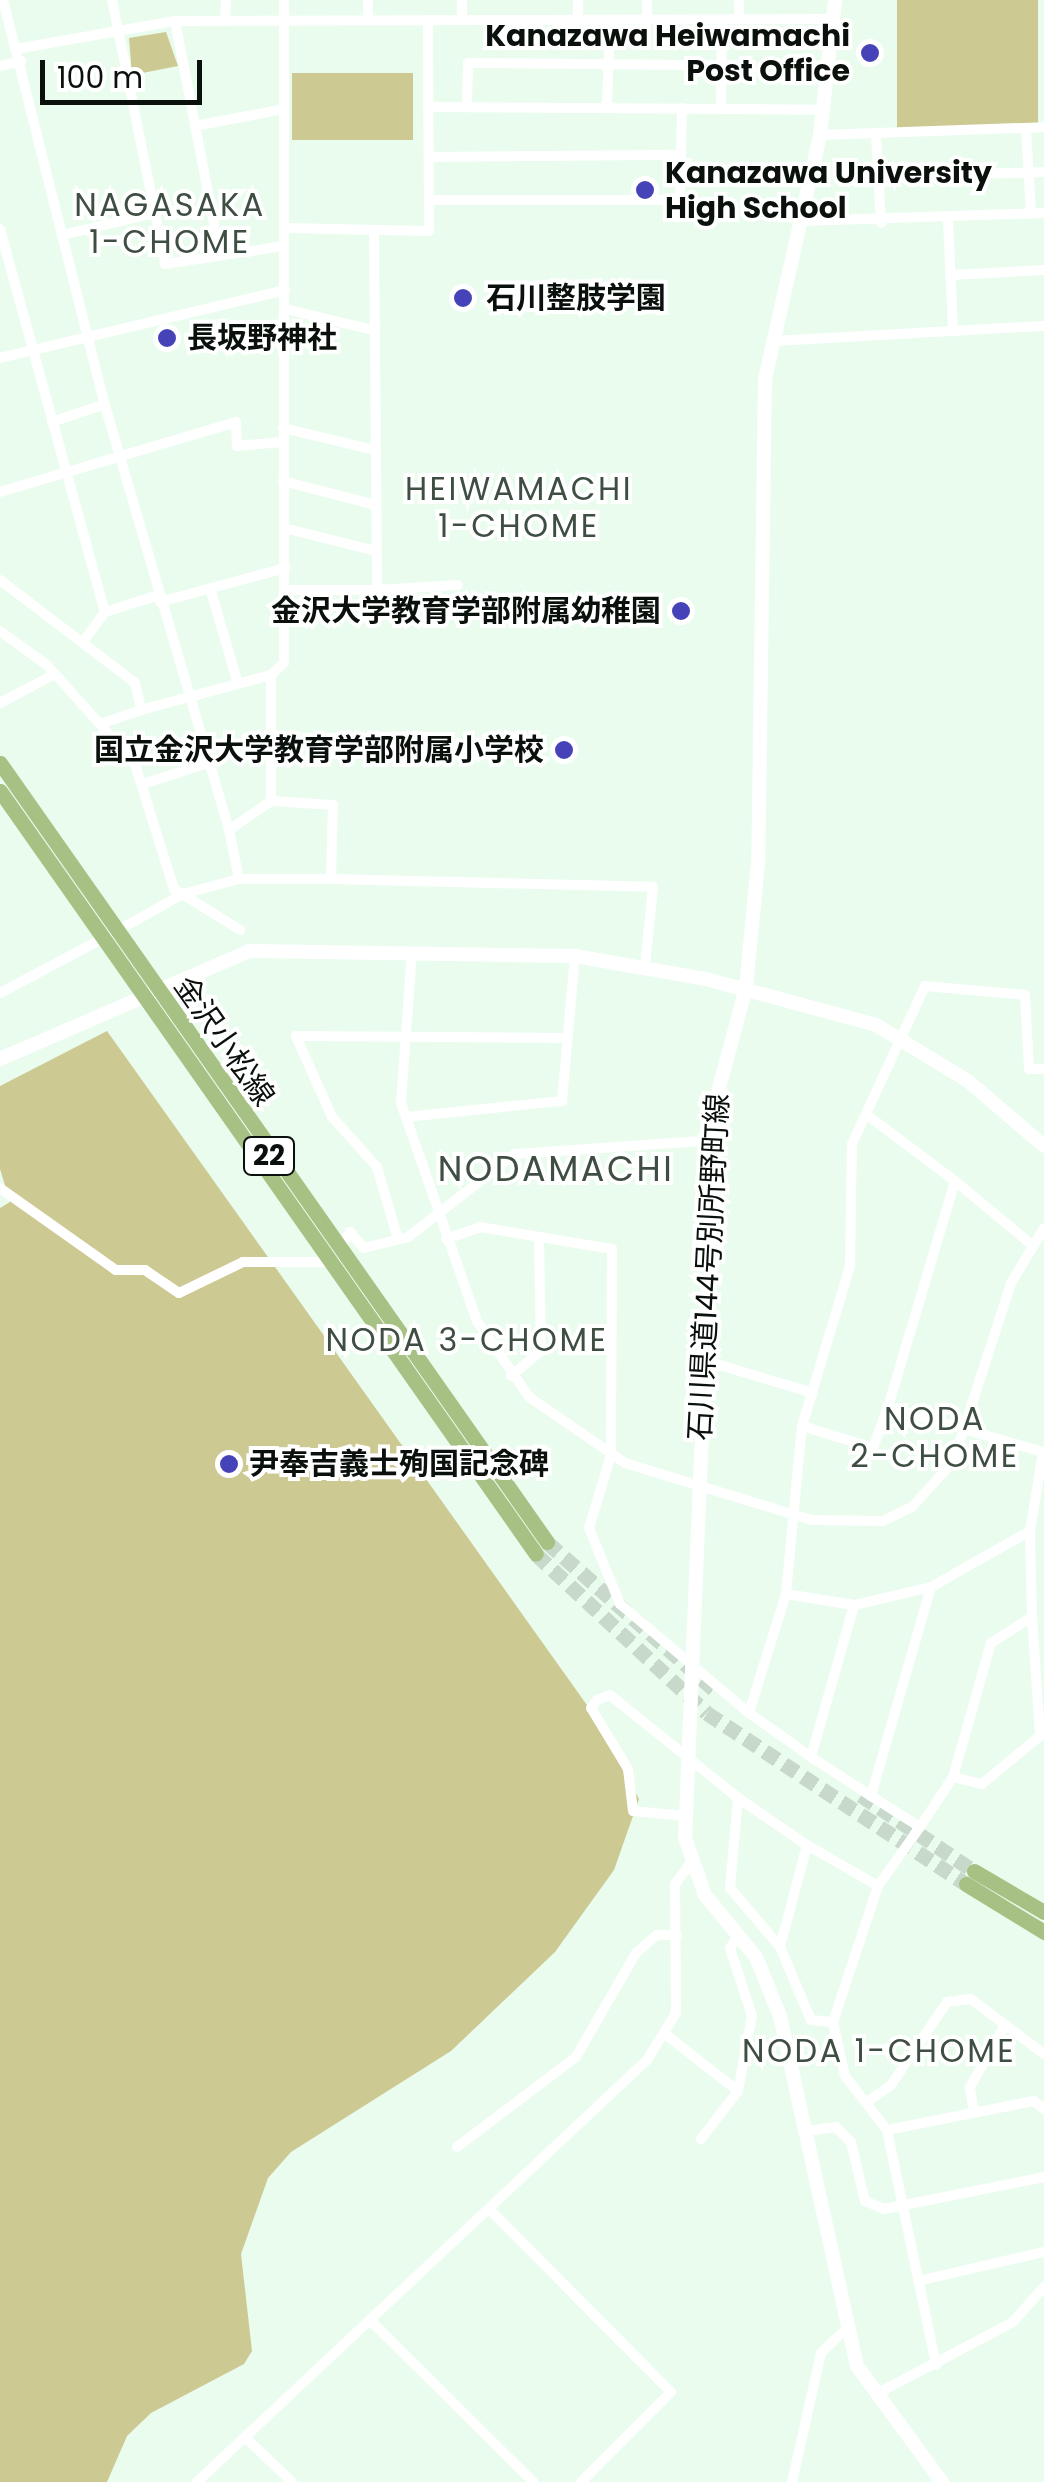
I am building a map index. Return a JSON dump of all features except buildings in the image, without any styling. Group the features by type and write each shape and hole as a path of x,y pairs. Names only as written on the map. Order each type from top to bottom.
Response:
{"main road":[{"name":"石川県道144号別所野町線","path":"835,0 820,135 774,341 760,480 758,863 746,988 724,1055 713,1140 685,1816 690,1864 769,1982 807,2132 844,2332 878,2393 942,2482"},
{"name":"金沢小松線","path":"0,763 148,996 542,1548"},
{"name":"金沢小松線","path":"0,791 109,935"},
{"path":"0,1059 249,951 575,956 645,966 746,988 905,1040 1044,1146"},
{"path":"1041,1910 970,1878 1044,1934"}],"street":[{"path":"3,0 104,404 229,830 239,880"},
{"path":"112,0 166,264 284,246"},
{"path":"226,0 226,20"},
{"path":"100,724 271,675 284,663 284,0"},
{"path":"368,0 368,18"},
{"path":"462,0 462,20"},
{"path":"578,0 578,20"},
{"path":"646,0 646,20"},
{"path":"739,0 740,20"},
{"path":"0,66 18,55 175,21 834,19"},
{"path":"284,228 429,231 428,20"},
{"path":"607,108 610,20"},
{"path":"720,109 722,20"},
{"path":"175,21 220,255"},
{"path":"467,107 468,63 722,65"},
{"path":"428,107 822,110"},
{"path":"429,200 680,200 682,108"},
{"path":"195,126 284,109"},
{"path":"820,135 1044,127"},
{"path":"1026,129 1031,214"},
{"path":"876,136 881,223"},
{"path":"429,157 681,155"},
{"path":"878,177 1044,172"},
{"path":"62,235 155,213"},
{"path":"803,222 881,223 1044,213"},
{"path":"948,219 953,331"},
{"path":"0,229 105,612"},
{"path":"374,231 377,590"},
{"path":"950,275 1044,270"},
{"path":"0,358 86,332 285,290"},
{"path":"285,309 374,330"},
{"path":"774,341 1044,326"},
{"path":"52,422 104,404"},
{"path":"0,492 63,469 236,422 237,446 282,442"},
{"path":"283,428 375,450"},
{"path":"283,480 376,505"},
{"path":"284,528 376,551"},
{"path":"83,642 105,612 285,568"},
{"path":"0,580 135,683 141,710"},
{"path":"285,590 458,585"},
{"path":"210,588 238,684"},
{"path":"2,635 55,674 100,724 143,784 183,894 240,930"},
{"path":"0,703 55,674"},
{"path":"271,675 271,802"},
{"path":"143,784 208,763"},
{"path":"229,830 271,802 333,805 331,879"},
{"path":"0,993 183,894 239,880 653,887 645,966"},
{"path":"412,952 403,1034 406,1118 446,1239 511,1376 547,1415 610,1455 792,1514 852,1523 912,1508 952,1462 1031,1244 1044,1228"},
{"path":"406,1118 562,1101 575,956"},
{"path":"749,1713 786,1594 802,1426 850,1266 852,1144 905,1040 925,986 989,985 1025,995 1029,1068 1044,1069"},
{"path":"398,1239 377,1166 332,1118 296,1036 568,1038"},
{"path":"867,1115 956,1181 1031,1244"},
{"path":"0,1188 116,1270 146,1270 179,1293 243,1262 335,1262 339,1239 350,1232 364,1248 398,1239 515,1154 713,1140"},
{"path":"802,1426 873,1448 956,1181"},
{"path":"446,1239 480,1227 615,1257 610,1455 589,1528 620,1604 689,1667 749,1713 920,1826"},
{"path":"511,1376 541,1351 538,1237"},
{"path":"703,1360 812,1392"},
{"path":"888,1407 1043,1450 1030,1530 1040,1736 982,1784 953,1777"},
{"path":"786,1594 854,1605 931,1587 1030,1530"},
{"path":"871,1796 931,1587"},
{"path":"811,1757 854,1605"},
{"path":"936,2366 887,2130 845,2076 833,2022 878,1886 953,1777 991,1643 1032,1617"},
{"path":"685,1816 633,1811 628,1769 591,1708 610,1695 685,1762 808,1845 878,1886"},
{"path":"738,1798 730,1888 780,1947 810,2020 833,2022"},
{"path":"780,1947 808,1845"},
{"path":"198,2482 488,2210 665,2034 676,2013 675,1884 690,1864"},
{"path":"457,2147 576,2057 636,1953 657,1935 677,1935"},
{"path":"702,2139 738,2091 752,2016 730,1948 738,1936"},
{"path":"867,2102 891,2085 948,2002 971,1999 1044,2054"},
{"path":"974,2113 970,2087 1004,2026"},
{"path":"665,2034 738,2091"},
{"path":"887,2130 1034,2101 1044,2109"},
{"path":"807,2132 836,2127 851,2142 865,2200 901,2206 1044,2178"},
{"path":"488,2210 671,2392 581,2482"},
{"path":"918,2281 1044,2252"},
{"path":"878,2393 936,2366 1012,2322 1044,2286"},
{"path":"370,2320 533,2482"},
{"path":"792,2482 821,2353 844,2332"},
{"path":"246,2437 292,2482"}],"shaded area":[{"path":"897,0 1038,0 1038,131 897,131"},
{"path":"166,32 178,66 132,75 129,38"},
{"path":"292,73 413,73 413,140 292,140"},
{"path":"107,1031 599,1722 639,1799 614,1870 555,1952 451,2051 291,2152 268,2178 241,2254 252,2351 244,2364 151,2413 127,2436 107,2482 0,2482 0,1208 10,1202 0,1169 0,1086"}],"tunnel":[{"path":"547,1542 717,1692"},
{"path":"536,1554 707,1713 966,1884"},
{"path":"861,1795 974,1871"}],"place":[{"name":"Kanazawa Heiwamachi Post Office","path":"870,53"},
{"name":"Kanazawa University High School","path":"645,190"},
{"name":"石川整肢学園","path":"463,298"},
{"name":"長坂野神社","path":"167,338"},
{"name":"金沢大学教育学部附属幼稚園","path":"681,611"},
{"name":"国立金沢大学教育学部附属小学校","path":"564,750"},
{"name":"尹奉吉義士殉国記念碑","path":"229,1464"}],"district":[{"name":"NAGASAKA 1-CHOME","path":"170,224"},
{"name":"HEIWAMACHI 1-CHOME","path":"519,508"},
{"name":"NODAMACHI","path":"556,1169"},
{"name":"NODA 3-CHOME","path":"467,1340"},
{"name":"NODA 2-CHOME","path":"935,1438"},
{"name":"NODA 1-CHOME","path":"879,2051"}]}
